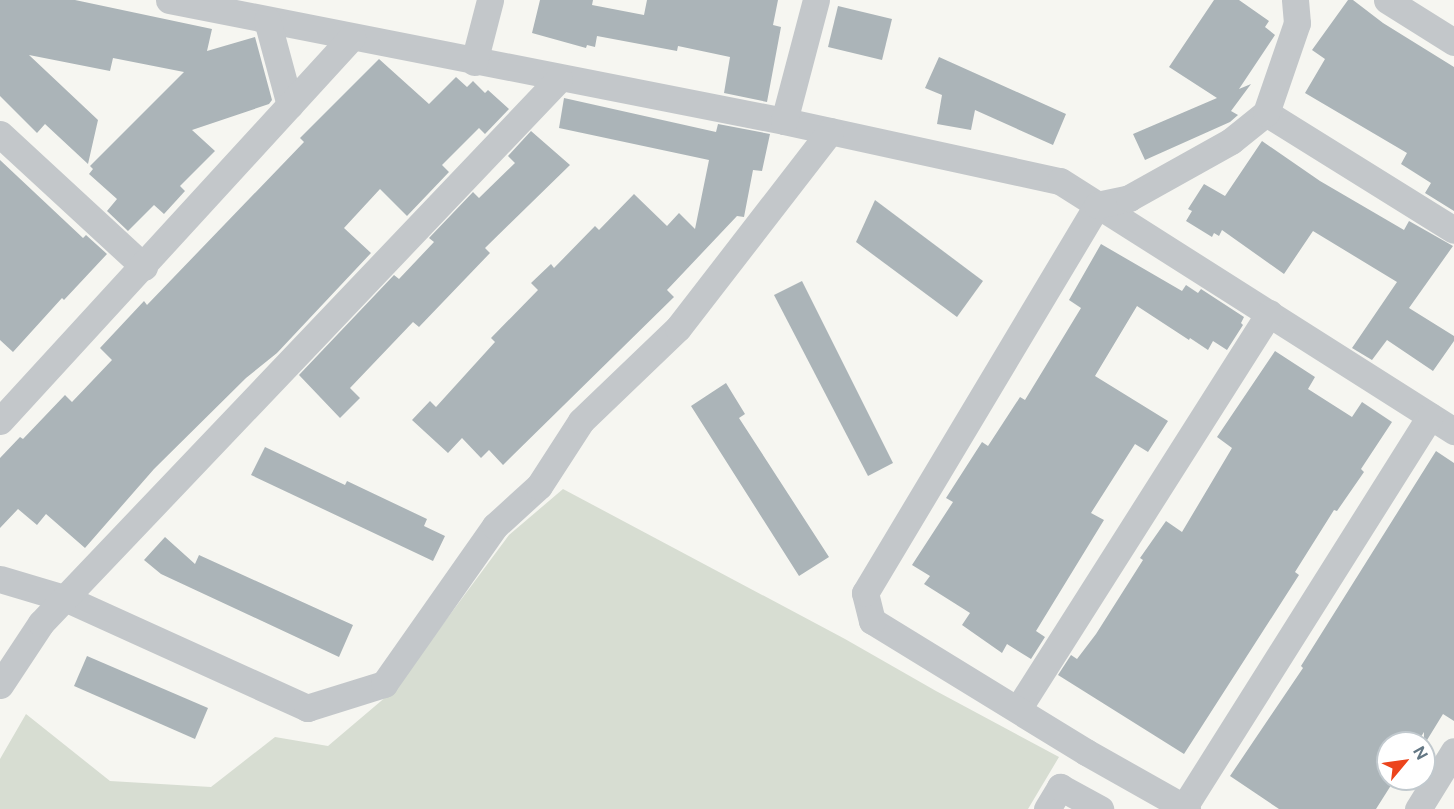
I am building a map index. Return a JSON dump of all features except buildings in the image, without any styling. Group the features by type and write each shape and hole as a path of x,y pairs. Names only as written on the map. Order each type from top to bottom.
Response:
{"street":[{"path":"169,0 559,79 784,121 1060,180 1454,431"},
{"path":"474,62 490,0"},
{"path":"784,121 816,0"},
{"path":"1295,0 1297,23 1266,113 1231,141 1129,198 1097,205 865,593 872,621 1086,752 1186,808 1431,416"},
{"path":"1387,0 1454,42"},
{"path":"267,20 290,105"},
{"path":"0,421 9,393 144,267 352,37"},
{"path":"0,685 41,623 67,599 559,79"},
{"path":"1266,113 1454,230"},
{"path":"0,579 67,599 307,708 384,684 495,526 539,486 581,421 678,328 830,131"},
{"path":"0,134 144,267"},
{"path":"1018,709 1269,313"},
{"path":"1418,809 1454,751"},
{"path":"1086,752 1093,805"},
{"path":"1047,809 1060,787 1093,805"}],"shaded area":[{"path":"563,489 845,639 1059,757 1028,809 0,809 0,759 26,714 110,781 211,787 275,737 328,746 394,690 509,535"}]}
